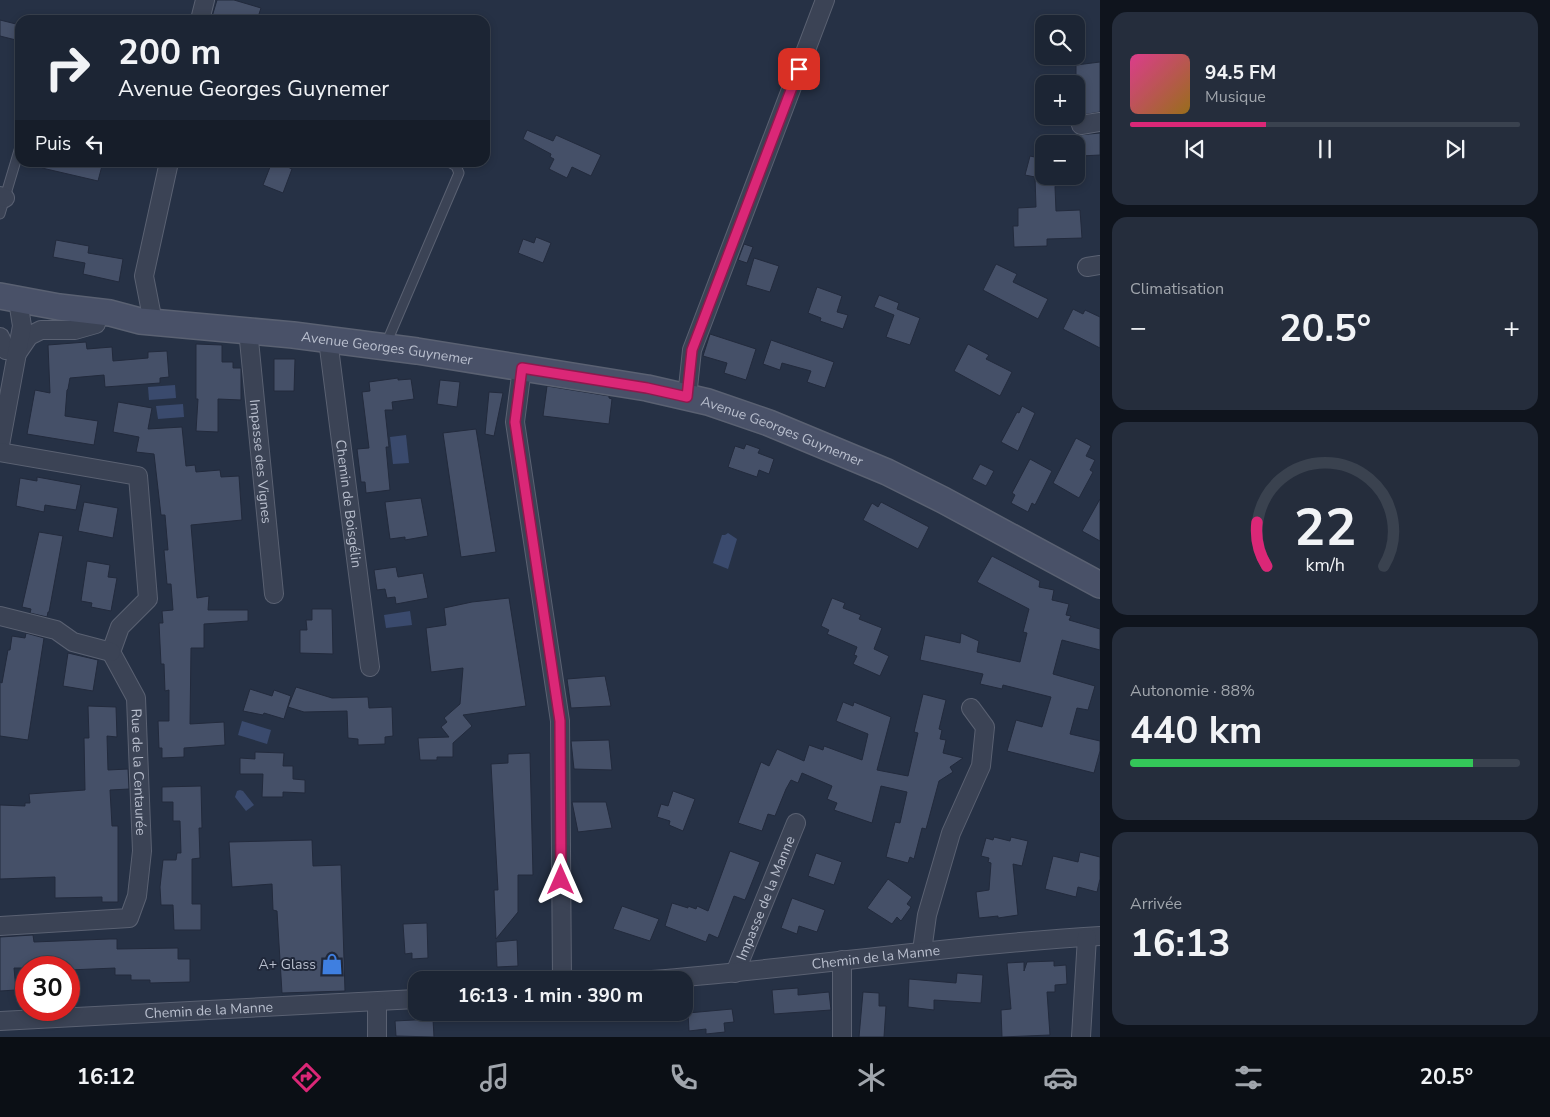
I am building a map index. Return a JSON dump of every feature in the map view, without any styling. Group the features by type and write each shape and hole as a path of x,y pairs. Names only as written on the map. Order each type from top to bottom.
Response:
{"main road":[{"name":"Avenue Georges Guynemer","path":"9,308 59,307 99,318 248,330 385,347 647,388 708,402 769,423 888,472 1100,585"}],"street":[{"path":"201,15 205,0"},
{"path":"687,397 692,350 825,0"},
{"path":"1085,124 1100,122"},
{"path":"147,321 144,276 168,167"},
{"path":"0,382 11,321 9,308"},
{"path":"7,347 41,330 75,330 99,318"},
{"name":"Impasse des Vignes","path":"248,330 274,594"},
{"name":"Chemin de Boisgélin","path":"328,340 370,667"},
{"path":"0,445 7,347"},
{"path":"522,368 515,422 560,721 562,971"},
{"path":"0,452 138,476 148,599 120,627 112,652 73,642 56,630 0,616"},
{"name":"Rue de la Centaurée","path":"0,926 128,918 137,896 142,851 136,698 112,652"},
{"path":"922,951 927,915 951,833 981,766 985,727 971,708"},
{"name":"Impasse de la Manne","path":"735,973 796,823"},
{"path":"1081,1037 1094,937"},
{"name":"Chemin de la Manne","path":"693,977 922,951 1094,937"},
{"path":"842,960 842,1037"},
{"name":"Chemin de la Manne","path":"0,1021 377,1003 408,1000"},
{"path":"377,1003 377,1037"}],"lane":[{"path":"2,203 15,163"},
{"path":"385,347 459,173 456,167"}],"water":[{"path":"175,385 176,398 149,400 148,387"},
{"path":"183,404 184,417 158,419 156,406"},
{"path":"406,435 409,463 393,464 390,437"},
{"path":"728,533 737,539 728,569 713,563 722,535"},
{"path":"410,611 412,625 386,628 384,615"},
{"path":"242,721 271,730 267,744 238,735"},
{"path":"237,791 243,791 254,805 246,811 235,797"}],"building":[{"path":"217,0 234,0 261,8 259,15 212,15"},
{"path":"0,20 15,24 15,40 0,36"},
{"path":"1100,62 1100,112 1085,114 1085,75 1076,75 1076,65"},
{"path":"527,130 553,141 556,135 601,155 591,176 572,167 567,178 549,169 554,159 550,157 551,154 523,139"},
{"path":"1100,133 1100,155 1085,156 1085,135 1079,135"},
{"path":"1030,156 1035,157 1035,177 1025,175"},
{"path":"42,167 102,167 98,181"},
{"path":"270,167 288,167 292,169 283,193 263,185"},
{"path":"1035,185 1056,185 1056,211 1080,210 1082,238 1047,239 1047,246 1014,247 1013,226 1018,226 1018,208 1036,207"},
{"path":"536,237 551,243 543,263 518,253 523,239 534,243"},
{"path":"56,240 89,246 88,253 123,259 119,282 83,274 85,263 53,257"},
{"path":"744,244 753,247 747,263 738,260"},
{"path":"754,258 779,266 770,292 746,285"},
{"path":"996,264 1017,274 1013,282 1048,299 1038,319 983,290"},
{"path":"817,287 842,296 837,312 848,315 843,329 820,321 821,318 808,313"},
{"path":"879,295 899,303 897,309 920,318 910,345 886,337 894,315 874,307"},
{"path":"1073,309 1083,314 1085,310 1100,317 1100,348 1063,329"},
{"path":"710,334 756,349 746,380 724,373 727,363 703,356"},
{"path":"771,340 834,362 825,388 807,382 811,371 782,363 780,370 763,364"},
{"path":"86,342 87,349 112,347 113,361 148,358 148,352 167,351 169,377 160,378 160,383 105,387 104,375 70,378 65,416 98,421 94,445 27,434 35,390 50,393 48,345"},
{"path":"196,344 222,345 222,362 233,362 233,368 241,368 241,400 218,399 218,432 196,431 198,399 196,399"},
{"path":"968,344 989,355 986,359 1012,372 1000,396 954,371"},
{"path":"274,359 295,359 294,391 274,391"},
{"path":"398,378 398,380 411,379 414,399 392,402 393,410 385,410 389,447 386,447 390,490 366,493 365,482 361,482 357,449 369,448 362,392 370,391 369,382"},
{"path":"440,380 460,382 457,407 437,404"},
{"path":"547,386 609,396 612,399 609,424 543,416"},
{"path":"489,392 503,393 494,436 485,434"},
{"path":"118,402 152,408 148,429 182,427 186,466 195,465 196,472 220,470 221,477 239,476 242,520 191,525 197,598 209,596 208,610 248,610 248,621 204,624 204,648 191,648 190,724 224,722 225,745 184,748 184,757 162,758 162,748 159,748 158,721 169,721 169,690 165,691 164,664 161,664 159,623 163,623 162,611 173,610 171,584 167,584 164,550 168,550 165,515 161,515 154,454 136,452 139,437 113,432"},
{"path":"1022,406 1035,413 1018,451 1001,442"},
{"path":"476,429 496,552 461,557 443,433"},
{"path":"1076,438 1091,446 1086,456 1095,460 1090,470 1093,472 1079,498 1053,483"},
{"path":"746,444 760,449 758,453 774,459 769,474 759,470 757,477 728,467 735,446 744,449"},
{"path":"1030,459 1052,471 1035,505 1032,503 1028,512 1011,503 1015,495 1012,493"},
{"path":"980,464 994,471 986,486 972,479"},
{"path":"37,477 81,485 76,510 45,505 44,512 16,506 20,478 37,481"},
{"path":"421,498 428,536 405,540 405,537 390,539 385,502"},
{"path":"1100,499 1100,541 1082,531"},
{"path":"84,502 118,508 113,538 78,531"},
{"path":"881,502 929,527 918,549 863,520 872,503 878,507"},
{"path":"39,532 63,536 47,617 30,613 31,609 22,607"},
{"path":"992,556 1040,581 1039,587 1054,590 1052,600 1069,604 1066,615 1071,616 1069,620 1100,629 1100,650 1062,640 1053,674 1095,686 1088,710 1077,708 1070,734 1100,741 1100,751 1094,773 1007,751 1016,720 1042,727 1051,697 1003,685 1002,689 980,684 983,674 920,660 925,635 960,643 961,633 979,641 977,652 1020,662 1027,633 1023,632 1029,609 977,582"},
{"path":"87,561 110,565 108,577 117,578 111,611 91,607 92,603 81,601"},
{"path":"396,567 398,577 423,573 428,598 396,604 395,597 387,598 385,589 377,590 374,570"},
{"path":"509,598 526,706 463,715 472,726 453,743 453,757 437,757 437,760 420,760 418,738 449,737 441,727 447,722 444,718 460,704 463,668 431,672 426,628 446,625 444,608 472,602"},
{"path":"832,598 845,603 843,608 861,615 859,619 882,628 874,649 889,656 880,676 853,664 857,656 854,655 857,647 827,634 829,630 821,626"},
{"path":"312,609 332,609 333,654 300,653 300,630 307,630 306,620 312,620"},
{"path":"26,633 44,638 28,740 0,736 0,682 2,683 8,650 10,650 12,636 25,638"},
{"path":"68,653 98,660 93,691 63,686"},
{"path":"605,676 611,706 571,708 567,679"},
{"path":"296,687 332,698 368,697 369,708 392,707 393,736 385,737 385,744 358,745 358,739 348,738 347,711 304,712 288,707"},
{"path":"250,689 272,696 274,690 291,696 284,719 264,713 263,715 243,711"},
{"path":"923,694 946,700 939,729 942,730 940,739 946,740 943,753 963,758 950,767 953,772 939,781 926,829 922,828 914,859 910,857 908,863 886,857 895,822 900,823 907,792 881,786 872,823 834,810 837,803 827,799 832,786 802,773 798,783 791,780 775,816 768,814 762,831 738,823 761,762 769,766 777,749 804,761 809,745 823,750 824,746 862,760 868,734 836,721 843,702 853,706 854,702 891,717 877,770 908,776 918,733 914,732"},
{"path":"88,706 116,707 117,737 107,736 108,770 128,769 129,789 110,790 112,826 118,826 118,902 102,902 102,897 55,898 55,877 0,879 0,805 25,806 25,803 30,803 29,794 85,790 84,738 89,738"},
{"path":"609,740 612,770 574,769 571,741"},
{"path":"255,752 284,753 283,766 293,766 293,779 305,780 305,793 283,792 283,797 262,797 263,774 240,774 240,758 255,759"},
{"path":"530,753 533,875 518,875 518,912 496,939 494,890 498,890 491,764 508,763 508,754"},
{"path":"201,786 202,828 199,828 200,858 192,859 192,904 201,904 201,930 174,930 173,905 161,905 160,887 163,860 176,860 177,853 181,853 180,821 173,821 173,802 162,802 162,787"},
{"path":"673,791 695,799 683,831 669,825 670,821 657,817 661,804 668,806"},
{"path":"572,802 606,802 612,828 578,832"},
{"path":"994,837 1010,841 1011,837 1028,841 1022,866 1013,864 1018,915 979,918 976,892 989,890 991,863 988,862 989,858 981,856 986,838 993,840"},
{"path":"312,840 313,866 341,865 345,991 282,993 277,911 273,910 272,884 232,887 229,842"},
{"path":"730,851 760,862 745,900 734,896 718,938 709,934 706,942 665,926 672,903 696,909 697,906 708,911"},
{"path":"1080,852 1100,857 1100,879 1097,892 1078,887 1076,897 1045,889 1053,856 1078,862"},
{"path":"816,853 842,862 834,885 808,876"},
{"path":"888,879 912,897 907,904 911,907 901,921 897,917 892,924 867,908"},
{"path":"792,898 825,910 817,932 799,926 797,934 781,928"},
{"path":"622,906 659,919 650,941 613,929"},
{"path":"427,923 428,958 412,959 412,953 405,954 403,924"},
{"path":"33,935 34,942 117,939 117,949 178,948 178,959 190,959 190,982 150,983 150,980 131,980 131,975 115,975 115,968 80,970 80,956 15,956 15,990 0,991 0,937"},
{"path":"517,940 518,966 497,967 496,942"},
{"path":"1054,961 1054,966 1066,965 1067,984 1055,985 1055,992 1047,992 1050,1035 1002,1037 1001,1010 1011,1009 1007,963 1024,962 1024,971 1027,962"},
{"path":"957,973 983,975 981,1003 934,1000 934,1010 908,1007 909,979 956,983"},
{"path":"798,988 798,995 829,992 831,1010 774,1014 772,990"},
{"path":"863,992 879,993 879,1006 886,1006 884,1037 859,1037"},
{"path":"732,1009 734,1022 724,1023 725,1032 706,1034 706,1029 689,1031 688,1021 693,1021 693,1013"},
{"path":"395,1021 433,1021 434,1037 396,1036"}],"place":[{"name":"A+ Glass","path":"332,964"}],"route":[{"path":"561,880 560,721 515,422 522,368 647,388 687,397 692,350 799,69"}]}
